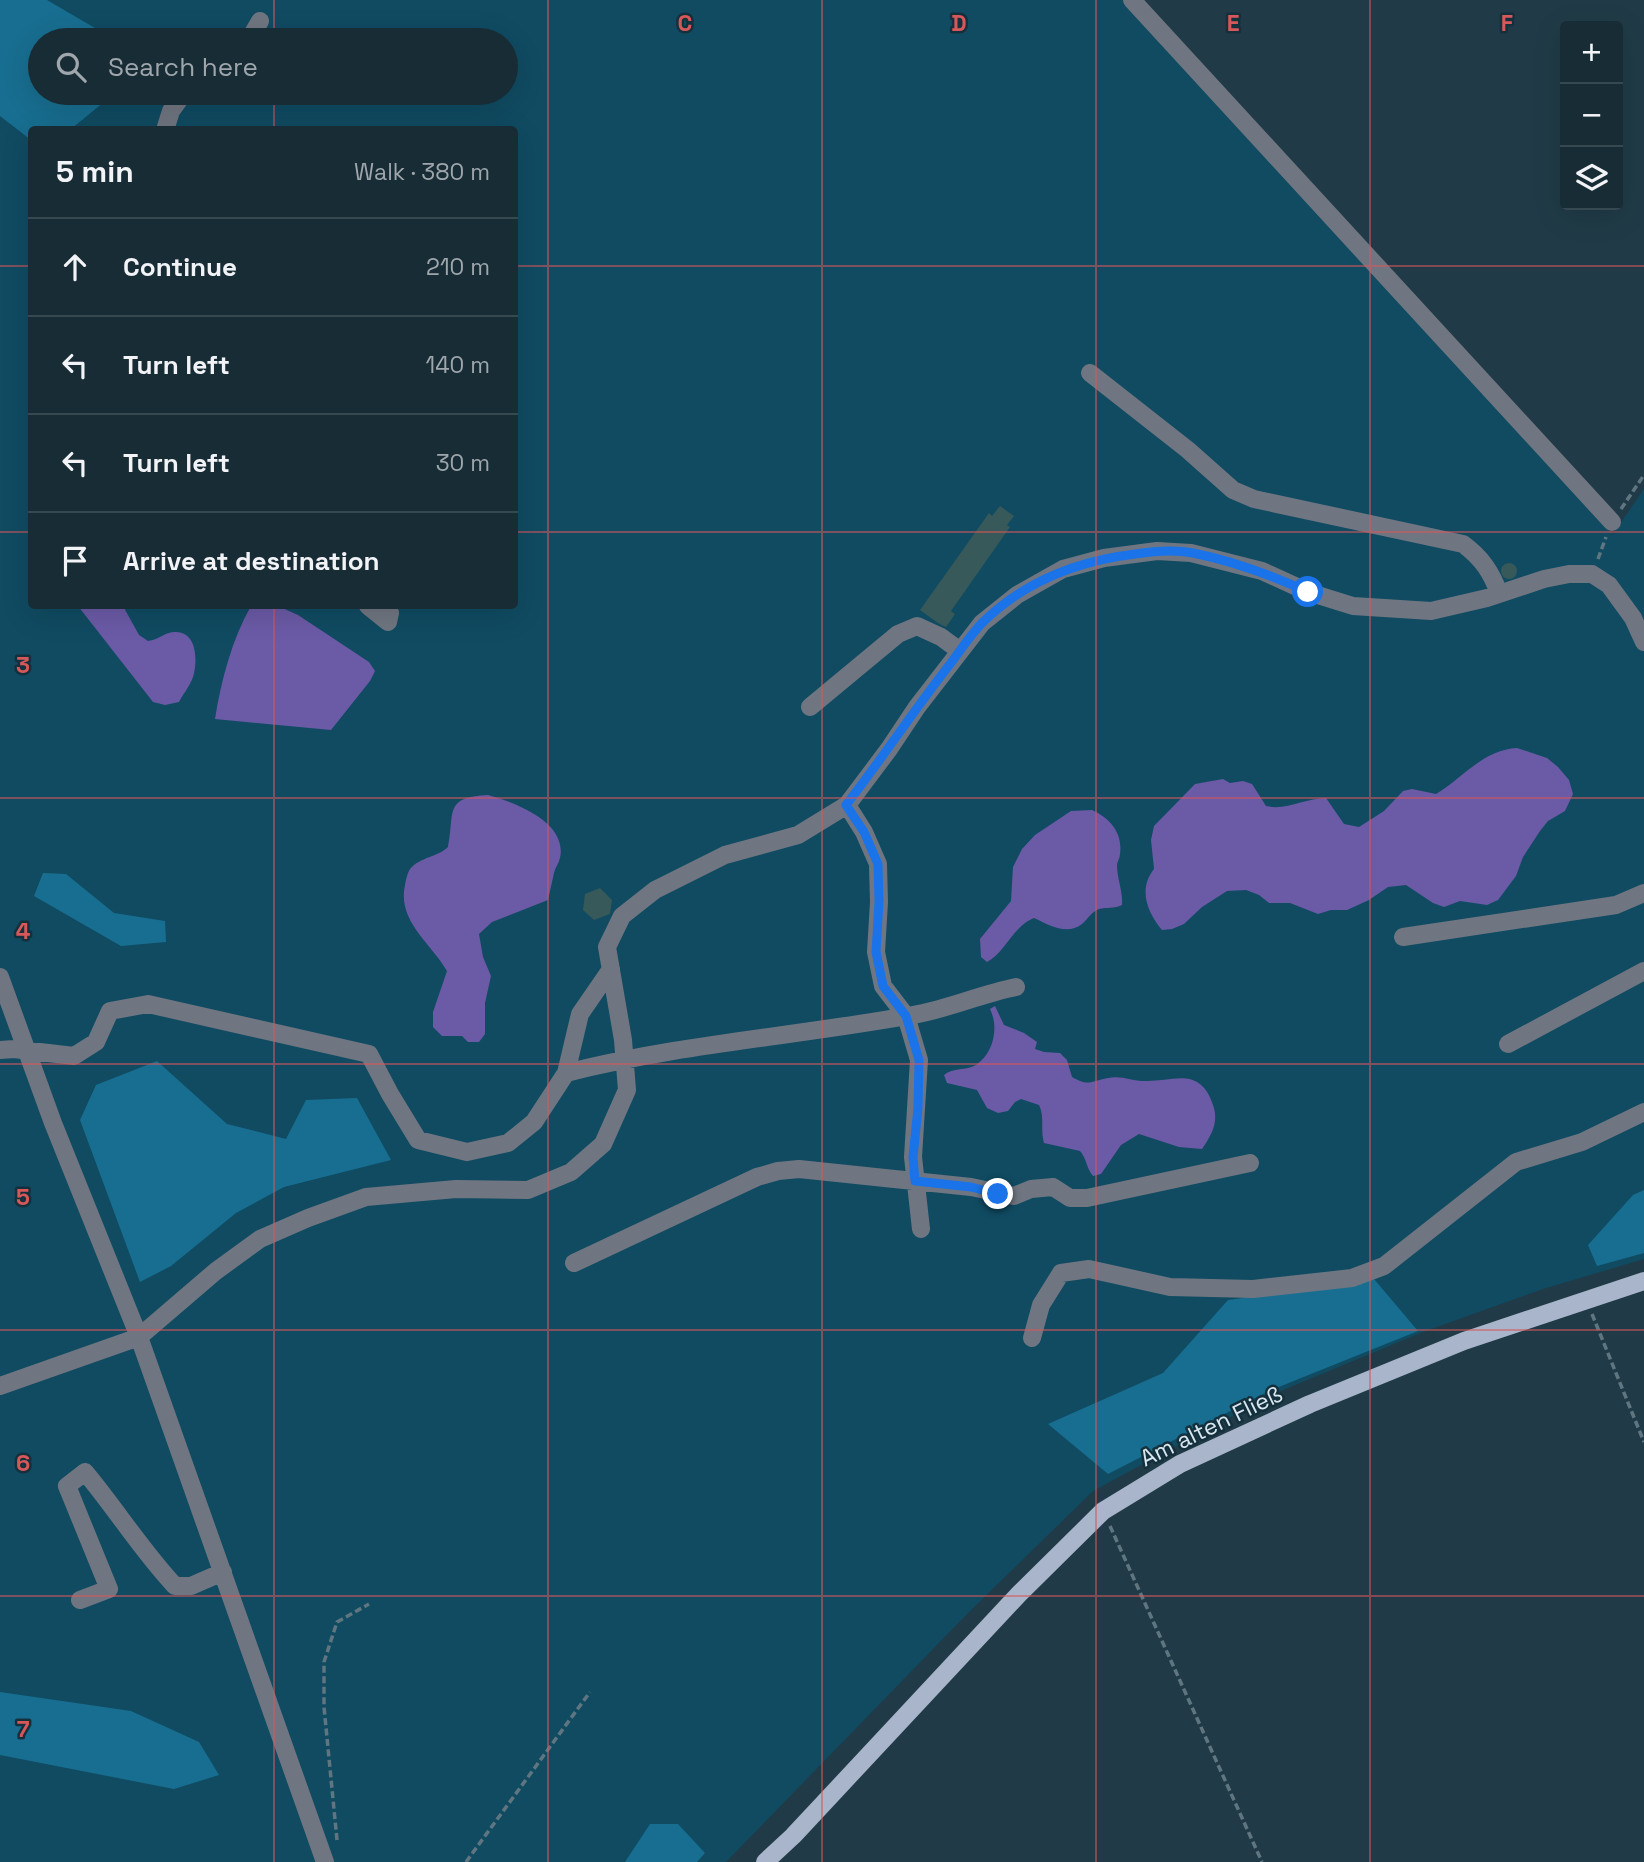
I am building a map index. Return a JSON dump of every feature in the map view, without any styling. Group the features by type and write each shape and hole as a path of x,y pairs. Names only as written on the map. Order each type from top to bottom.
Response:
{"main road":[{"name":"Am alten Fließ","path":"765,1862 1019,1594 1103,1511 1180,1464 1310,1404 1464,1341 1644,1281"}],"street":[{"path":"1132,0 1612,522"},
{"path":"256,28 260,20"},
{"path":"166,126 175,105"},
{"path":"1090,373 1188,450 1233,490 1254,499 1463,544 1477,555 1491,572 1499,593"},
{"path":"0,1386 139,1337 216,1271 260,1239 308,1218 366,1197 456,1189 528,1190 571,1172 603,1144 627,1090 607,947 622,916 655,890 725,855 798,835 846,805 982,623 1017,595 1063,569 1104,558 1157,551 1191,552 1262,571 1308,592 1353,606 1432,611 1544,579 1569,574 1592,574 1609,584 1633,618 1644,642"},
{"path":"372,609 388,622 388,609"},
{"path":"810,707 898,634 917,626 941,637 960,651"},
{"path":"846,805 864,832 878,864 876,952 883,986 906,1016 919,1060 913,1157 921,1229"},
{"path":"1403,937 1616,905 1644,893"},
{"path":"0,1050 15,1049 74,1056 96,1042 110,1011 148,1004 369,1054 418,1140 467,1152 508,1143 534,1122 566,1073 580,1014 611,969"},
{"path":"1508,1044 1644,971"},
{"path":"0,977 53,1123 139,1337 326,1862"},
{"path":"566,1073 624,1058 906,1016 1016,987"},
{"path":"1032,1338 1041,1305 1061,1273 1089,1269 1170,1287 1252,1289 1352,1278 1384,1266 1516,1163 1582,1142 1644,1112"},
{"path":"574,1263 757,1177 778,1171 799,1169 915,1181 971,1187 1014,1196 1031,1189 1053,1187 1070,1198 1087,1198 1250,1163"},
{"path":"80,1600 110,1589 67,1486 85,1472 175,1586 191,1586 223,1573"}],"path":[{"path":"1592,574 1612,522 1644,475"},
{"path":"1586,1300 1644,1442"},
{"path":"1103,1511 1262,1862"},
{"path":"337,1842 324,1707 324,1662 337,1622 369,1604"},
{"path":"466,1862 590,1692"}],"shaded area":[{"path":"0,0 1124,0 1613,534 1644,489 1644,1259 1543,1289 1423,1332 1271,1395 1093,1491 968,1613 726,1862 0,1862"},
{"path":"0,0 47,0 95,28 28,28 28,105 100,105 75,126 28,126 28,138 0,116"},
{"path":"80,609 125,609 139,635 148,641 171,632 188,636 195,655 195,670 190,684 179,702 165,705 153,702"},
{"path":"250,609 285,609 369,662 375,671 331,730 215,719 220,690 238,632"},
{"path":"1517,748 1547,758 1558,767 1569,780 1573,794 1565,811 1548,821 1540,831 1523,857 1516,876 1498,900 1487,905 1460,901 1444,907 1406,885 1388,887 1347,910 1331,910 1318,914 1290,903 1269,903 1246,890 1227,891 1202,907 1184,924 1172,929 1162,930 1152,916 1146,900 1146,884 1154,869 1151,840 1154,826 1195,784 1223,779 1230,783 1243,781 1252,784 1266,806 1273,807 1326,798 1344,824 1359,827 1384,811 1403,791 1412,789 1436,794 1483,759"},
{"path":"488,795 524,809 548,824 560,845 560,858 548,900 492,922 479,934 483,957 491,976 485,1003 485,1034 479,1042 468,1042 462,1036 442,1036 433,1027 433,1012 447,971 411,921 404,898 410,869 448,847 452,816 457,803 474,796"},
{"path":"1092,810 1110,822 1119,839 1120,855 1117,865 1122,905 1099,909 1082,924 1070,929 1058,928 1034,918 1020,927 994,958 987,962 981,957 980,939 1011,901 1013,867 1022,849 1035,835 1071,811"},
{"path":"43,873 66,874 114,913 165,921 166,942 121,946 34,896"},
{"path":"995,1006 1004,1025 1037,1042 1035,1049 1060,1053 1067,1060 1072,1077 1078,1080 1086,1083 1113,1077 1145,1081 1184,1078 1201,1085 1213,1105 1215,1117 1211,1133 1202,1149 1179,1147 1139,1134 1121,1145 1101,1174 1093,1176 1080,1151 1044,1143 1039,1105 1021,1099 1008,1111 998,1113 987,1108 977,1090 947,1083 944,1075 976,1065 987,1054 994,1031 990,1009"},
{"path":"157,1061 227,1124 286,1139 306,1100 357,1098 391,1160 284,1187 236,1213 171,1266 140,1282 80,1120 96,1085"},
{"path":"1644,1190 1644,1253 1597,1266 1588,1245 1633,1195"},
{"path":"1374,1279 1418,1331 1269,1391 1108,1474 1048,1424 1163,1373 1228,1300"},
{"path":"0,1692 131,1711 199,1742 219,1775 174,1789 0,1755"},
{"path":"650,1824 678,1824 705,1853 697,1862 625,1862"}],"building":[{"path":"1000,506 1014,516 1007,525 1010,527 951,611 955,614 946,627 920,610 989,513 992,516"},
{"path":"1509,563 1517,571 1509,579 1501,571"},
{"path":"600,888 612,900 610,914 594,920 583,910 585,894"}],"route":[{"path":"998,1194 971,1187 915,1181 913,1157 919,1060 906,1016 883,986 876,952 878,864 864,832 846,805 982,623 1017,595 1063,569 1104,558 1157,551 1191,552 1262,571 1308,592"}]}
